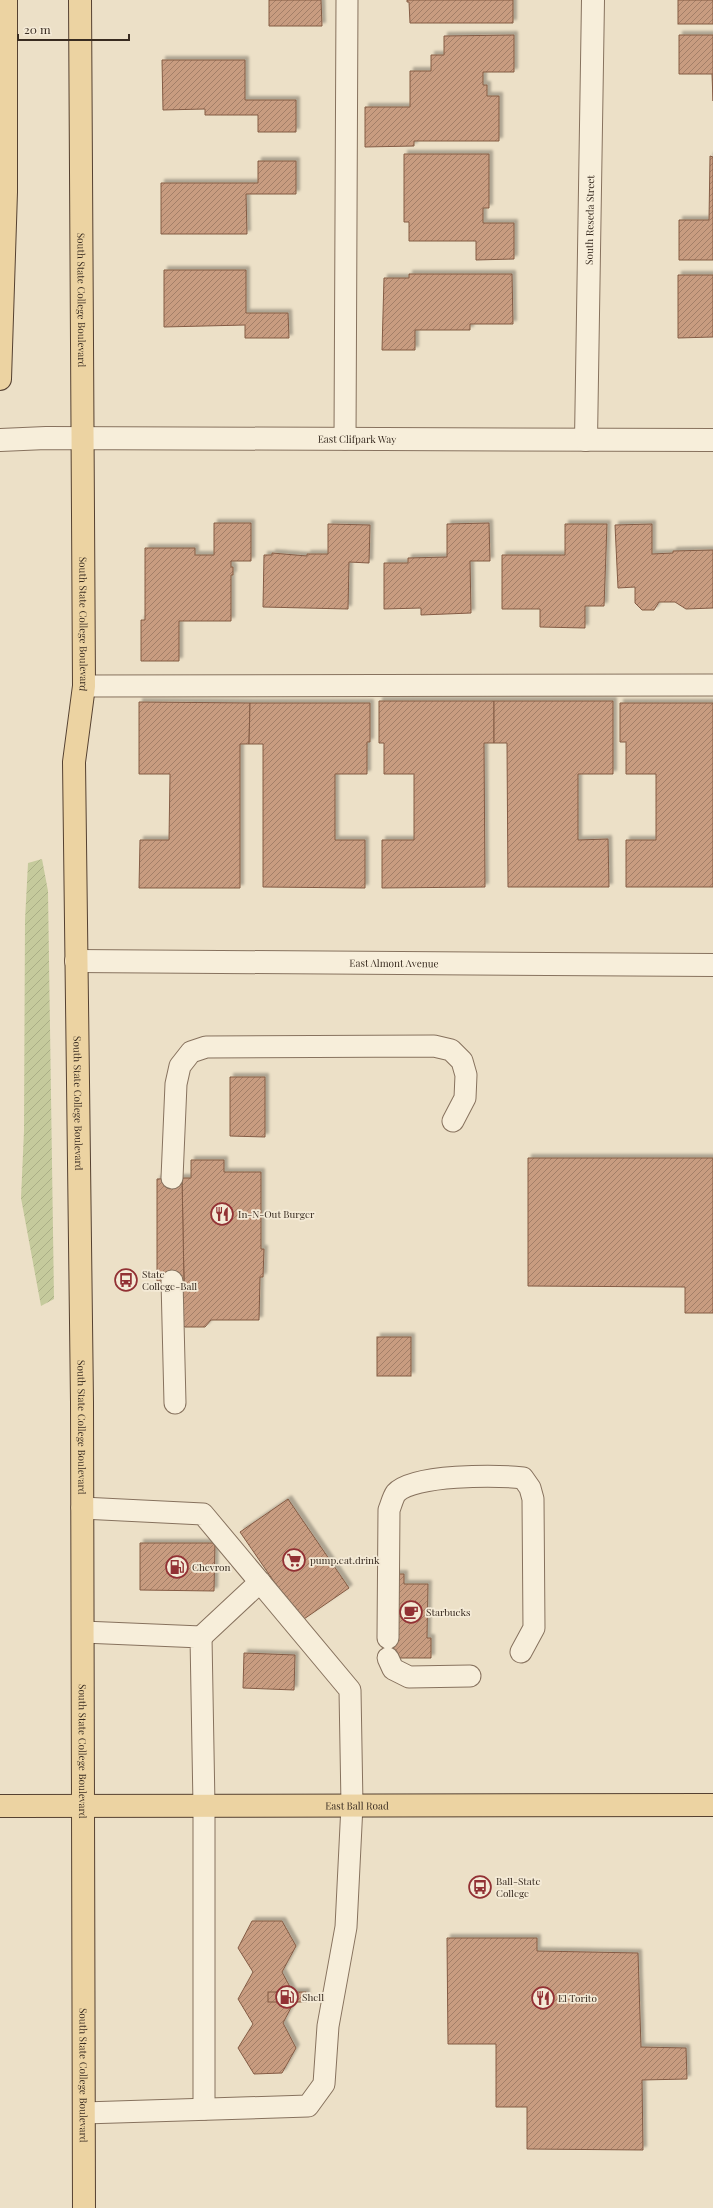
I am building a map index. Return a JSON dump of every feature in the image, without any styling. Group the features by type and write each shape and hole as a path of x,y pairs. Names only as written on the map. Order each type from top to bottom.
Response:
{"main road":[{"path":"0,379 6,192 6,0"},
{"name":"South State College Boulevard","path":"80,0 84,686 74,762 83,1632 84,2208"},
{"name":"East Ball Road","path":"0,1806 713,1805"}],"street":[{"name":"South Reseda Street","path":"586,440 593,0"},
{"name":"East Clifpark Way","path":"0,440 82,438 713,440"},
{"name":"East Almont Avenue","path":"76,961 713,965"}],"lane":[{"path":"345,439 347,0"},
{"path":"84,686 713,685"},
{"path":"172,1178 176,1084 180,1066 191,1052 206,1046 434,1046 451,1050 462,1061 466,1075 465,1098 453,1122"},
{"path":"172,1281 175,1403"},
{"path":"470,1676 409,1677 393,1669 388,1648 389,1510 396,1494 408,1485 426,1481 470,1476 523,1478 530,1488 533,1499 534,1628 520,1652"},
{"path":"82,1508 203,1514 350,1690 352,1805 346,1927 328,2026 324,2084 308,2106 84,2113"},
{"path":"83,1632 201,1637 260,1582"},
{"path":"201,1637 204,1806 204,2109"}],"green space":[{"path":"42,859 48,891 54,1299 41,1306 21,1198 24,1131 25,920 28,863"}],"building":[{"path":"269,0 321,0 322,26 269,26"},
{"path":"407,0 513,0 513,23 410,23 409,2 407,2"},
{"path":"678,0 713,0 713,24 678,24"},
{"path":"514,35 514,72 483,72 483,85 487,85 487,96 499,96 499,141 414,141 414,146 365,147 365,107 410,107 410,71 431,71 431,55 444,55 444,36"},
{"path":"679,35 713,35 713,101 712,74 679,74"},
{"path":"162,60 245,60 245,100 296,100 296,132 258,132 258,115 205,115 205,109 163,110"},
{"path":"404,154 489,154 489,208 483,208 483,223 514,223 514,259 476,260 476,241 409,241 409,222 404,222"},
{"path":"710,156 713,157 713,260 679,260 679,220 709,220"},
{"path":"258,161 296,161 296,194 246,194 247,234 161,234 161,183 258,183"},
{"path":"164,270 246,270 246,313 288,313 289,338 245,338 245,325 164,327"},
{"path":"409,274 512,274 513,324 470,324 470,330 415,330 415,350 382,350 384,278 409,278"},
{"path":"678,275 713,275 713,337 678,338"},
{"path":"214,523 251,523 251,561 231,561 233,575 231,575 231,621 179,621 179,661 141,661 141,620 145,620 145,548 195,548 195,555 214,555"},
{"path":"489,523 490,561 470,561 471,613 421,615 421,608 384,609 384,563 408,563 408,558 447,557 447,524"},
{"path":"328,524 370,525 369,563 349,562 348,609 263,607 264,555 272,555 272,553 307,556 307,554 328,554"},
{"path":"565,524 607,524 604,606 585,606 585,628 540,627 540,609 502,609 502,555 565,555"},
{"path":"652,524 652,554 673,553 673,551 713,550 713,608 686,609 675,602 659,602 654,610 642,610 635,603 635,587 618,588 615,525"},
{"path":"379,701 494,701 494,743 484,743 485,887 382,888 382,840 414,840 414,774 384,774 384,743 379,743"},
{"path":"494,701 613,701 613,774 578,774 578,840 608,839 609,887 508,887 507,743 494,743"},
{"path":"139,702 250,703 249,744 240,744 240,888 139,888 140,840 169,840 170,774 139,774"},
{"path":"250,703 370,703 370,742 367,742 367,774 335,774 335,840 365,840 365,888 263,887 263,744 249,744"},
{"path":"620,703 713,703 713,887 626,887 626,840 656,840 656,774 626,774 626,742 620,742"},
{"path":"230,1077 265,1077 265,1137 230,1136"},
{"path":"528,1158 713,1158 713,1313 685,1313 685,1287 528,1286"},
{"name":"In-N-Out Burger","path":"191,1160 224,1160 224,1172 261,1172 261,1249 264,1249 263,1277 260,1277 259,1320 211,1320 205,1327 185,1327 179,1322 184,1282 182,1178 191,1178"},
{"path":"182,1178 184,1282 157,1281 157,1179"},
{"path":"377,1337 411,1337 411,1376 377,1376"},
{"name":"pump.eat.drink","path":"288,1499 349,1588 301,1621 240,1532"},
{"name":"Chevron","path":"140,1543 215,1543 214,1591 140,1590"},
{"name":"Starbucks","path":"390,1574 404,1574 404,1584 428,1584 427,1638 431,1638 431,1658 384,1658"},
{"path":"244,1653 295,1655 294,1690 243,1688"},
{"path":"252,1921 282,1921 296,1946 282,1972 296,1998 283,2023 296,2048 282,2073 254,2074 238,2048 253,2024 238,1999 253,1972 238,1948"},
{"name":"El Torito","path":"447,1938 537,1938 537,1951 638,1953 641,2047 686,2048 687,2079 642,2080 643,2150 527,2149 527,2107 496,2107 496,2044 448,2044"},
{"name":"Shell","path":"268,1992 306,1992 306,2002 268,2002"}],"place":[{"name":"In-N-Out Burger","path":"222,1214"},
{"name":"State College-Ball","path":"126,1280"},
{"name":"pump.eat.drink","path":"294,1560"},
{"name":"Chevron","path":"177,1567"},
{"name":"Starbucks","path":"411,1612"},
{"name":"Ball-State College","path":"480,1887"},
{"name":"Shell","path":"287,1997"},
{"name":"El Torito","path":"543,1998"}]}
